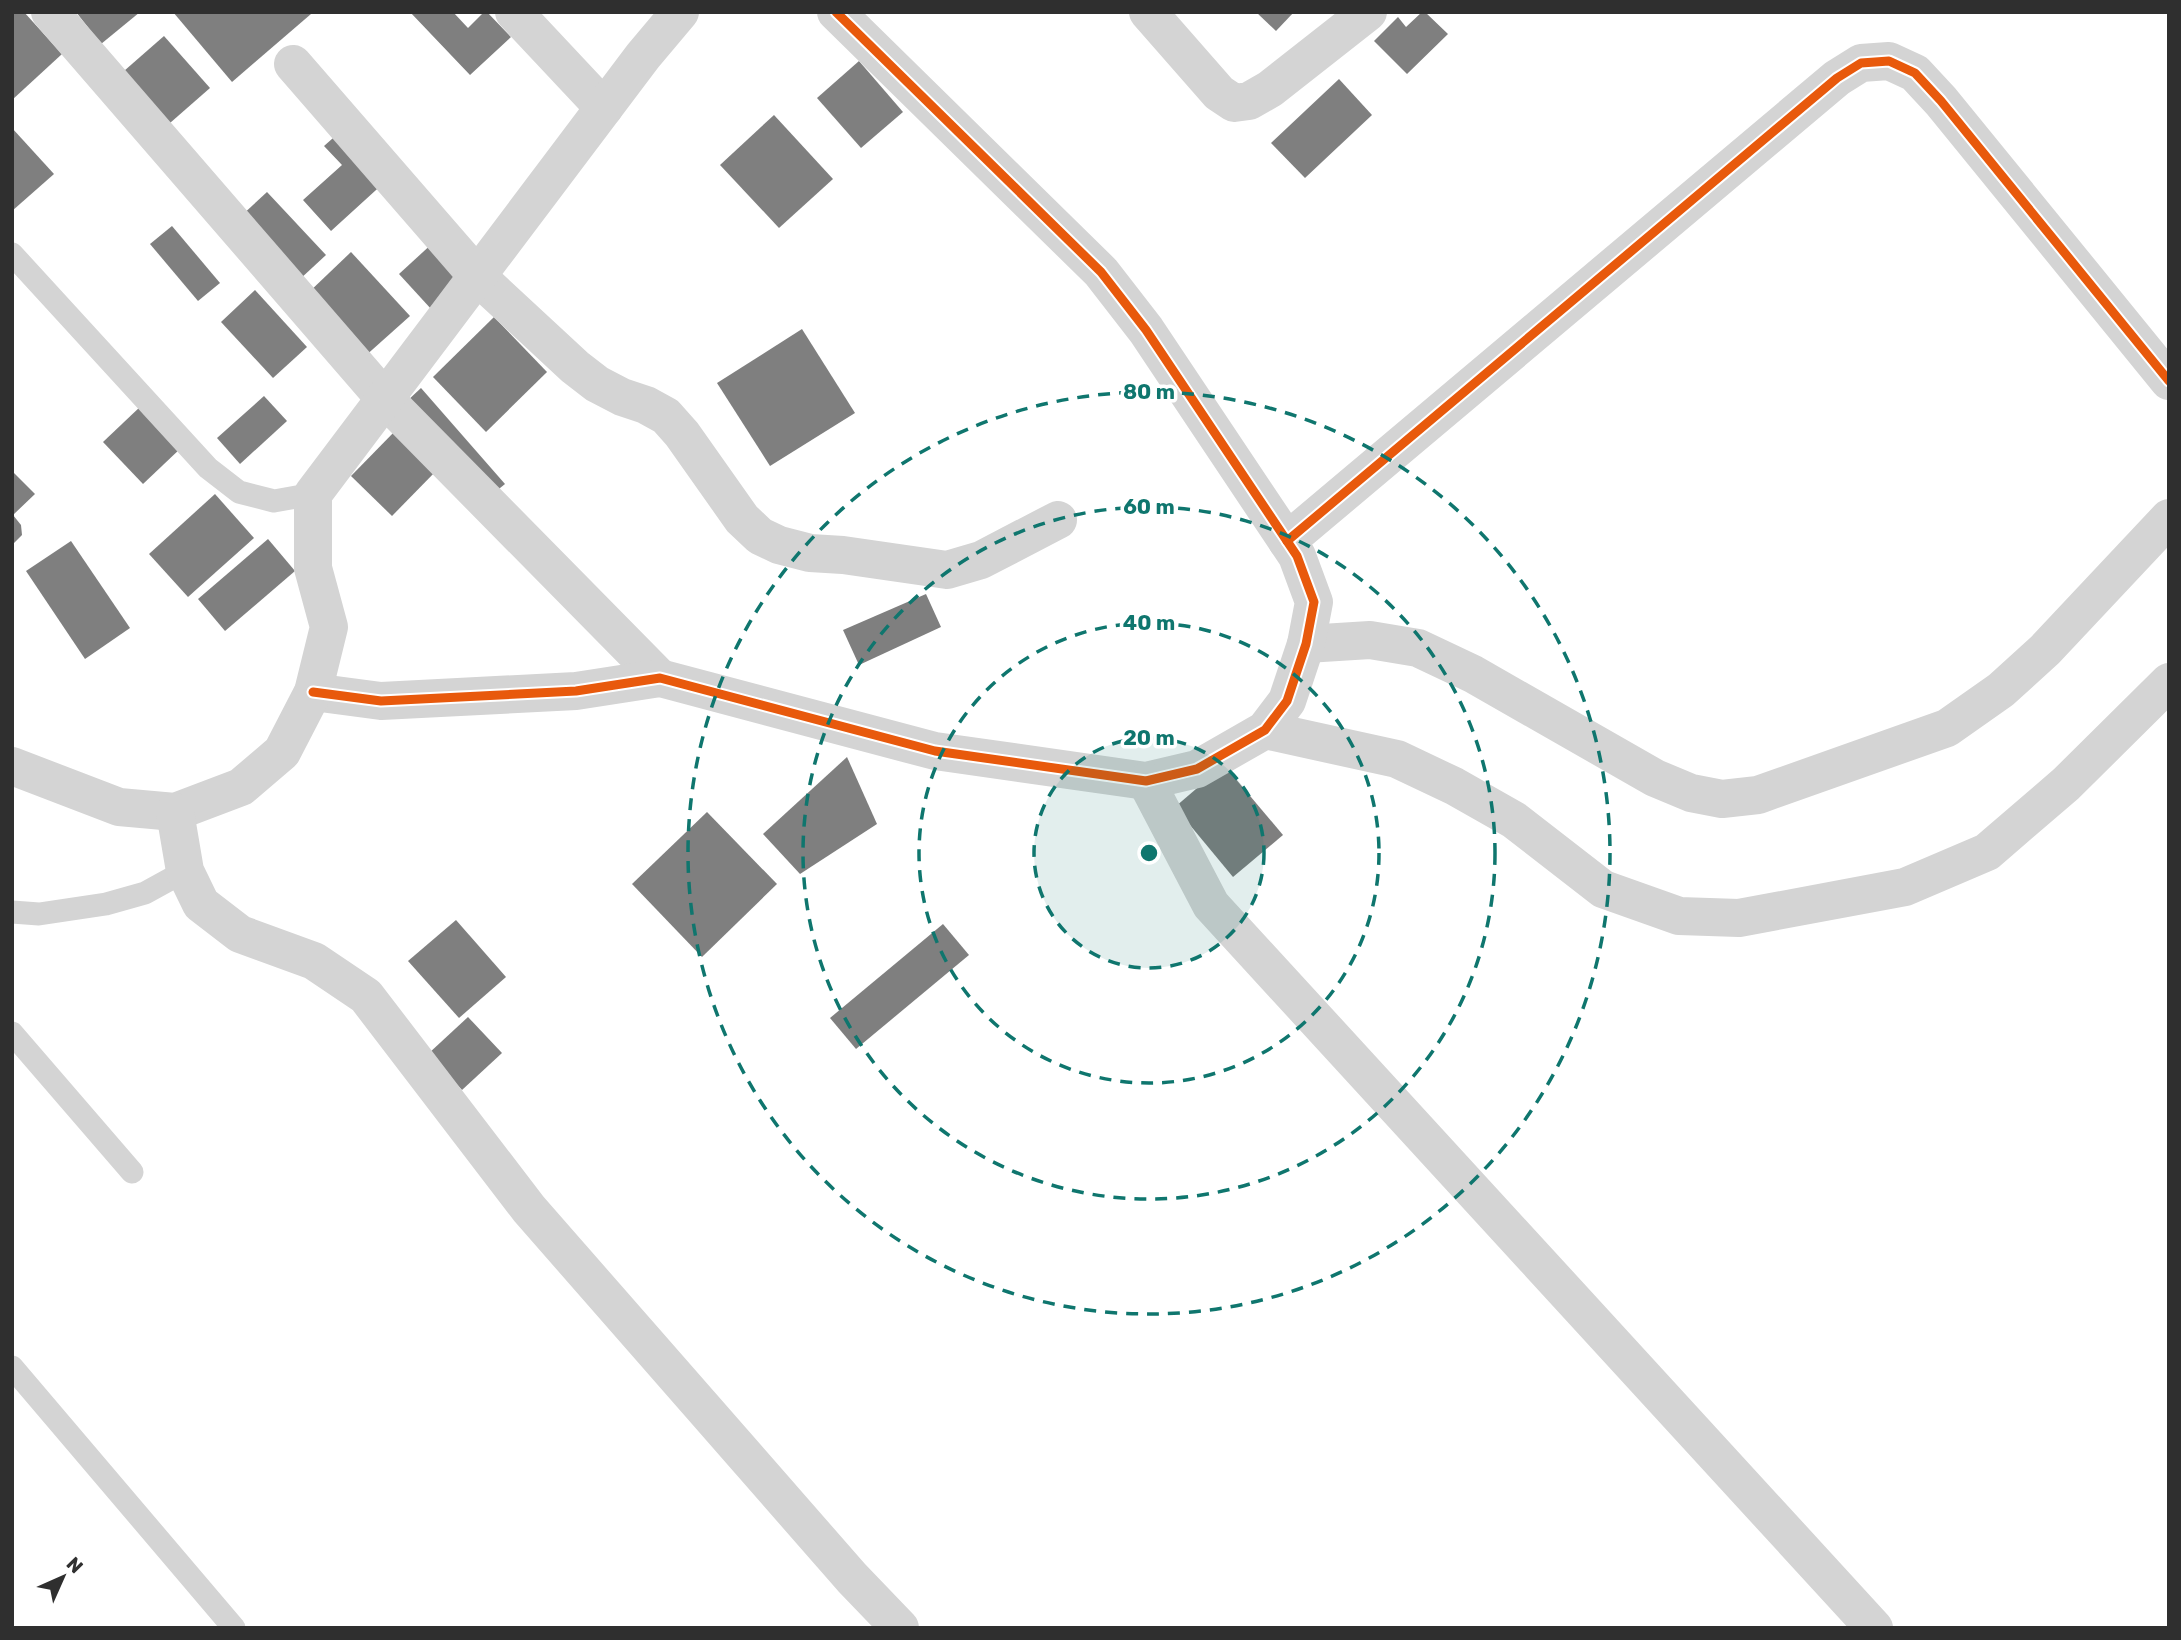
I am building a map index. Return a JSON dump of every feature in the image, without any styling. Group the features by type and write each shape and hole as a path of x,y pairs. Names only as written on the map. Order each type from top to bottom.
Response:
{"street":[{"path":"50,12 385,399 660,678"},
{"path":"514,12 604,108"},
{"path":"12,766 119,807 175,812 241,788 282,752 313,692 329,627 313,568 313,494 643,56 680,12"},
{"path":"313,692 382,701 576,691 660,678 935,751 1146,781 1196,769 1265,730 1287,701 1307,644 1314,603 1297,556 1146,330 1101,272 836,12"},
{"path":"1148,12 1219,93 1234,103 1249,101 1270,89 1368,12"},
{"path":"1287,541 1826,87 1861,63 1889,61 1915,73 1924,82 2169,381"},
{"path":"292,64 478,277 597,384 666,416 682,434 742,519 760,536 779,545 810,553 947,570 981,560 1058,520"},
{"path":"1307,644 1370,640 1418,648 1473,674 1655,778 1691,793 1722,799 1758,795 1947,729 2001,690 2045,650 2169,518"},
{"path":"1265,730 1397,759 1454,786 1514,820 1603,889 1679,916 1739,918 1905,887 1987,852 2066,784 2169,682"},
{"path":"1146,781 1211,905 1874,1628"},
{"path":"175,812 185,871 201,904 240,934 314,961 366,996 529,1209 852,1578 900,1628"}],"lane":[{"path":"12,254 208,468 239,492 274,501 313,494"},
{"path":"12,912 39,914 106,904 145,893 185,871"},
{"path":"12,1033 132,1172"},
{"path":"12,1367 234,1628"}],"building":[{"path":"12,12 24,12 62,54 12,100"},
{"path":"76,12 140,12 101,44"},
{"path":"173,12 309,12 311,14 232,82"},
{"path":"410,12 453,12 468,28 487,12 511,37 470,75"},
{"path":"1256,12 1294,12 1276,31"},
{"path":"1422,12 1448,34 1407,74 1374,41 1398,17 1406,27"},
{"path":"164,36 210,88 170,123 124,71"},
{"path":"859,61 903,112 861,148 817,98"},
{"path":"1339,79 1372,115 1305,178 1271,143"},
{"path":"774,115 833,179 779,228 720,165"},
{"path":"12,128 54,174 12,211"},
{"path":"341,131 387,180 331,231 303,200 342,165 324,146"},
{"path":"267,192 326,255 299,280 240,217"},
{"path":"172,226 220,283 198,301 150,244"},
{"path":"435,241 468,276 432,310 399,274"},
{"path":"351,252 410,316 363,358 306,295"},
{"path":"255,290 307,347 273,378 221,322"},
{"path":"494,317 547,372 486,432 433,377"},
{"path":"802,329 855,413 770,466 717,383"},
{"path":"421,388 505,484 489,497 406,402"},
{"path":"264,396 287,421 240,464 217,438"},
{"path":"142,405 182,447 143,484 103,442"},
{"path":"397,429 438,469 392,516 351,476"},
{"path":"12,471 35,494 13,515 21,525 22,535 12,545"},
{"path":"215,494 254,538 188,597 149,554"},
{"path":"268,539 295,571 225,631 198,599"},
{"path":"71,541 130,628 85,659 26,571"},
{"path":"926,594 941,627 859,665 843,630"},
{"path":"847,757 877,824 800,874 763,834"},
{"path":"1224,765 1283,835 1233,877 1175,807"},
{"path":"707,812 777,884 702,957 632,884"},
{"path":"456,920 506,977 459,1018 408,961"},
{"path":"943,924 969,955 856,1049 830,1018"},
{"path":"468,1017 502,1053 462,1090 428,1054"}],"cycle path":[{"path":"313,692 381,701 576,691 660,678 935,751 1146,781 1197,769 1265,730 1287,701 1306,644 1314,602 1297,556 1146,330 1101,272 836,12"},
{"path":"1287,541 1837,78 1861,63 1889,61 1915,73 1941,101 2169,381"}]}
